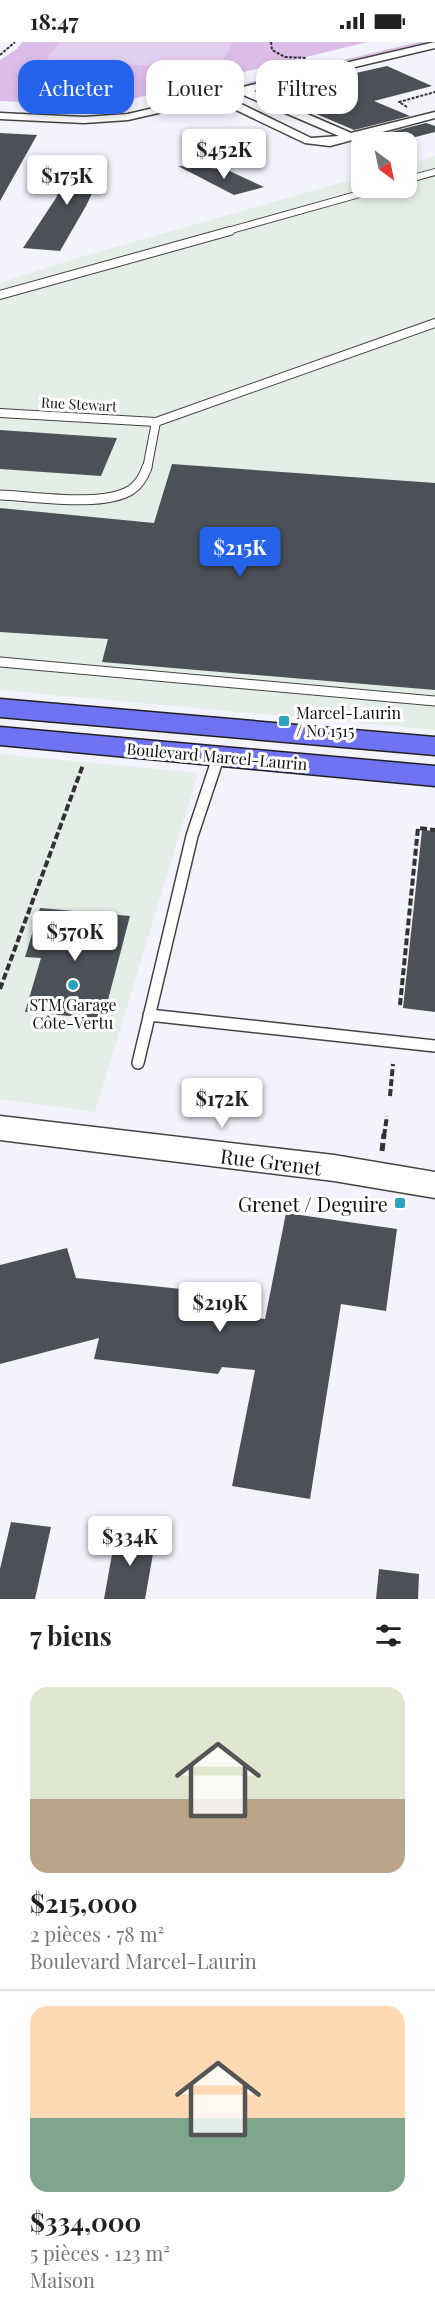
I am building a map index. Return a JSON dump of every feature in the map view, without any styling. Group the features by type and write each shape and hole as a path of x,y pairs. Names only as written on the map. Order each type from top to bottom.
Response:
{"main road":[{"name":"Boulevard Marcel-Laurin","path":"0,708 435,776"},
{"name":"Boulevard Marcel-Laurin","path":"0,736 435,746"}],"street":[{"path":"244,86 413,42"},
{"path":"244,86 435,45"},
{"path":"244,91 350,137"},
{"path":"0,110 85,117"},
{"path":"244,110 309,141 330,142 435,115"},
{"path":"0,116 128,117 146,112"},
{"name":"Rue Grenet","path":"0,1128 334,1168 435,1185"}],"lane":[{"path":"417,177 435,172"},
{"path":"0,295 46,284 351,196"},
{"path":"0,301 46,284"},
{"path":"0,495 84,499 105,498 132,489 141,481 153,446 156,422 435,323"},
{"name":"Rue Stewart","path":"0,413 156,422"},
{"path":"0,662 435,701"},
{"path":"138,1063 192,836 221,742"},
{"path":"149,1015 435,1046"}],"path":[{"path":"0,55 15,42"},
{"path":"271,42 272,50 281,56 309,58"},
{"path":"281,56 283,60"},
{"path":"0,989 86,756"},
{"path":"400,1005 418,828 435,830"},
{"path":"390,1096 393,1064"},
{"path":"382,1150 387,1116"}],"shaded area":[{"path":"22,42 368,42 294,60 256,60 256,69 244,72 244,60 146,60 146,96 134,99 134,60 18,60 18,102 0,101 0,60 17,49"},
{"path":"59,42 233,42 223,60 146,60 146,65 134,65 134,60 46,60"},
{"path":"419,42 435,42 358,61 343,60"},
{"path":"256,81 256,85 252,86 246,83"},
{"path":"435,156 435,730 0,690 0,283 74,259 351,180 351,198 417,198 417,162"},
{"name":"STM Garage Côte-Vertu","path":"0,754 198,773 95,1112 0,1099"}],"building":[{"path":"387,66 432,86 374,101 410,116 354,130 316,114 358,114 358,73"},
{"path":"426,123 435,126 435,132 417,137 417,132 391,132"},
{"path":"0,133 37,135 0,201"},
{"path":"74,160 107,162 86,206 60,251 23,248 56,198"},
{"path":"178,166 225,169 264,187 234,195"},
{"path":"0,430 117,438 101,476 0,469"},
{"path":"172,464 435,483 435,690 102,662 108,639 0,632 0,508 154,523"},
{"path":"422,830 435,831 435,1012 403,1008"},
{"name":"STM Garage Côte-Vertu","path":"40,908 130,916 103,1019 25,1012 41,958 25,957"},
{"path":"286,1213 397,1229 386,1311 341,1304 310,1499 232,1486 255,1370 222,1367 218,1374 94,1359 99,1338 0,1364 0,1265 67,1248 76,1278 229,1294 226,1315 265,1319"},
{"path":"11,1522 51,1527 35,1599 0,1599 0,1569"},
{"path":"116,1532 156,1537 145,1599 104,1599"},
{"path":"379,1569 419,1574 418,1599 376,1599"}],"place":[{"name":"Marcel-Laurin / No 1515","path":"284,721"},
{"name":"STM Garage Côte-Vertu","path":"73,985"},
{"name":"Grenet / Deguire","path":"400,1203"}]}
